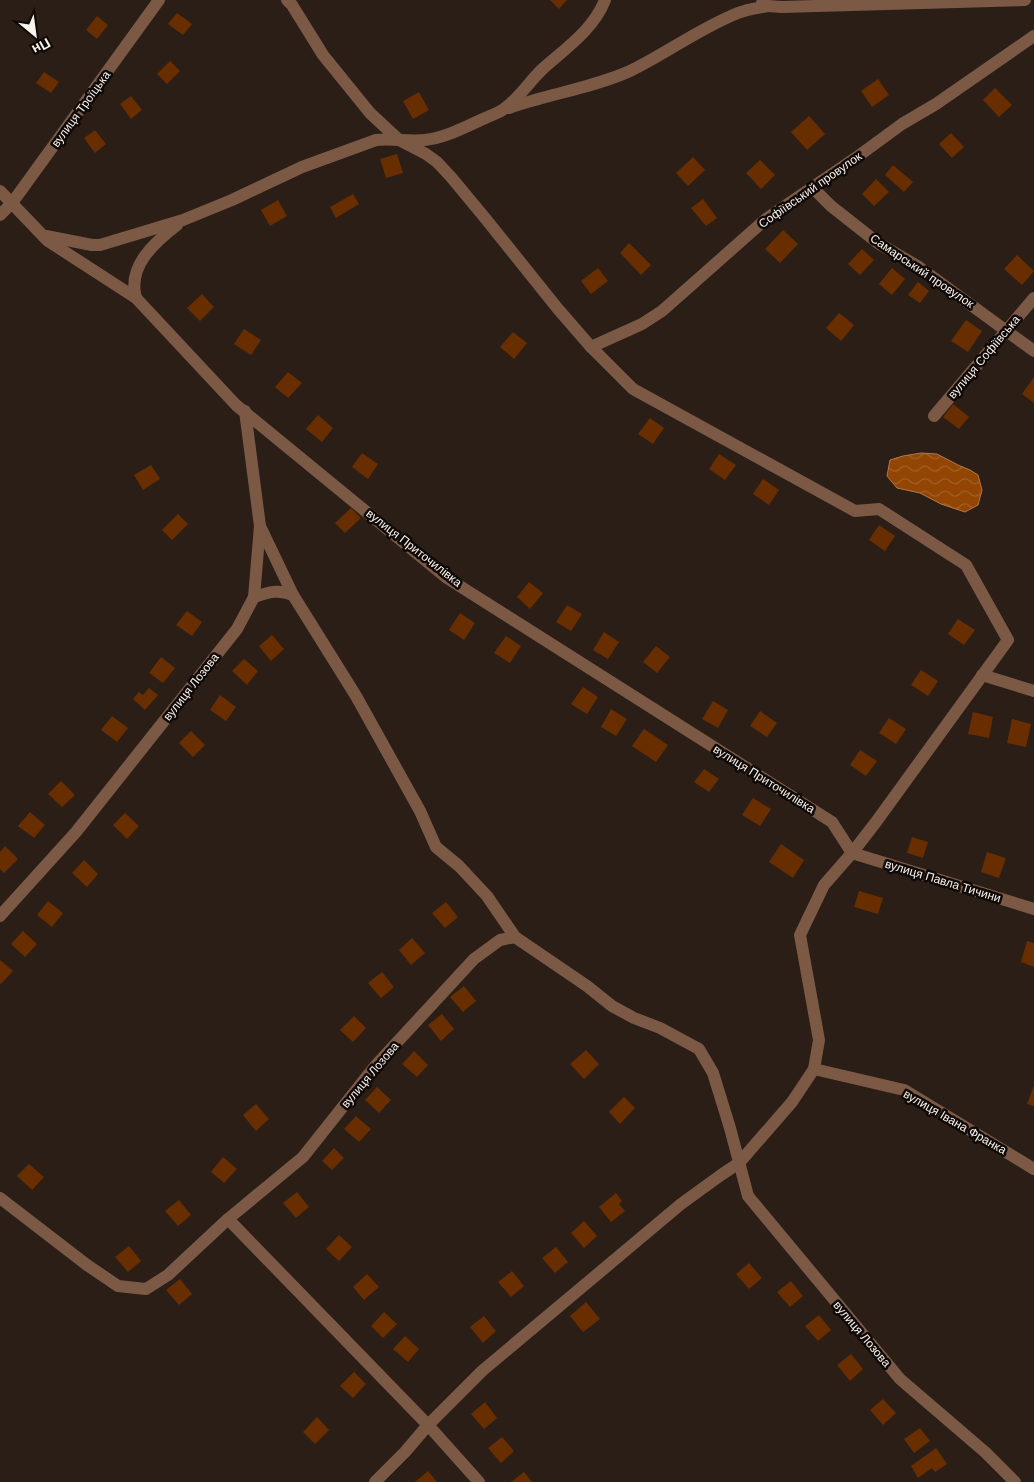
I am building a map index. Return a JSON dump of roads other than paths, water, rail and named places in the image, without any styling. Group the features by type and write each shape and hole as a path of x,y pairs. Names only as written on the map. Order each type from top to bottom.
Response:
{"street":[{"name":"вулиця Троїцька","path":"0,215 12,203 159,0"},
{"path":"287,0 324,55 370,113 399,140 426,154 451,177 553,303 591,347 633,389 855,511 879,509 966,565 1008,640 852,853 824,885 800,935 819,1040 814,1069 792,1102 739,1163 681,1204 482,1371 375,1482"},
{"path":"503,110 523,92 540,71 577,39 593,22 605,0"},
{"path":"43,235 100,245 183,220 232,200 302,167 348,149 376,140 434,138 537,98 608,80 631,70 682,41 763,3 915,4 1025,0"},
{"name":"Софіївський провулок","path":"591,347 642,324 662,312 766,219 813,188 902,124 951,94 1034,36"},
{"name":"Самарський провулок","path":"813,188 831,206 878,242 919,267 1034,351"},
{"name":"вулиця Приточилівка","path":"0,191 48,241 136,298 236,405 447,578 832,822 852,853"},
{"path":"136,298 134,286 144,258 159,239 183,220"},
{"name":"вулиця Софіївська","path":"934,416 1034,298"},
{"name":"вулиця Лозова","path":"0,916 76,832 237,629 254,597 260,526 245,411"},
{"path":"260,526 293,595 360,704 420,811 436,847 459,866 487,896 515,937"},
{"path":"254,597 271,592 284,591 293,595"},
{"path":"982,675 1034,691"},
{"name":"вулиця Павла Тичини","path":"852,853 1034,909"},
{"name":"вулиця Лозова","path":"0,1198 87,1266 118,1286 146,1290 168,1275 228,1219 303,1157 376,1065 474,959 500,940 515,937 588,986 612,1006 634,1018 660,1028 699,1049 713,1073 748,1196 900,1379 985,1452 1011,1481"},
{"name":"вулиця Івана Франка","path":"814,1069 904,1090 1034,1169"},
{"path":"228,1219 428,1425 479,1482"}],"water":[{"path":"921,453 937,454 978,475 982,490 978,505 965,512 941,504 920,493 897,488 887,476 890,460"}]}
